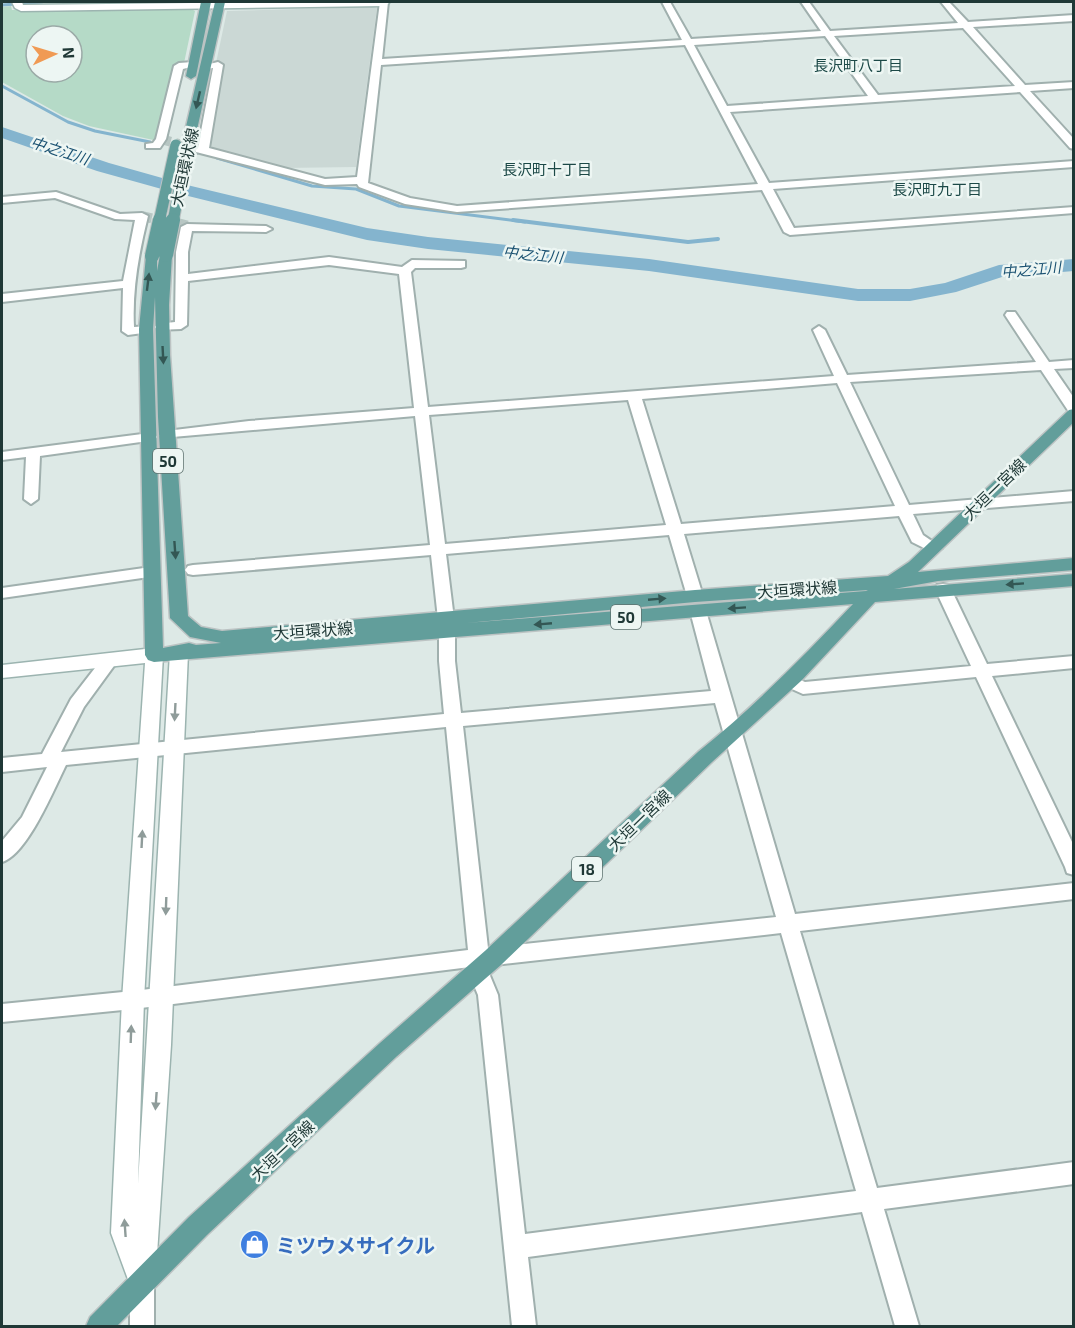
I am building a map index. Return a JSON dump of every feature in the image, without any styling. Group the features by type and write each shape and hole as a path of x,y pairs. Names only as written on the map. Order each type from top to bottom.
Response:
{"main road":[{"name":"大垣環状線","path":"182,147 187,94 206,4"},
{"name":"大垣環状線","path":"154,655 150,437 154,328 162,283 159,255 182,147 206,66 220,4"},
{"name":"大垣環状線","path":"154,328 166,435 179,618 196,633 222,637 446,626"},
{"name":"大垣一宮線","path":"99,1326 198,1226 705,757 732,735 789,681 871,596 915,566 1074,411"},
{"name":"大垣環状線","path":"179,653 696,604 938,575 1074,564"},
{"name":"大垣環状線","path":"696,604 871,596 1074,580"},
{"name":"50","path":"179,618 179,653"},
{"name":"50","path":"154,655 179,653 222,637"}],"street":[{"path":"17,3 21,8 385,2 362,180 363,185 384,195 413,203 457,209 1074,164"},
{"path":"666,2 790,232 1074,210"},
{"path":"806,2 875,99"},
{"path":"945,2 1074,146"},
{"path":"376,62 1074,18"},
{"path":"150,146 156,146 161,139 179,66 193,65"},
{"path":"206,66 218,65 202,150 324,182 362,180"},
{"path":"724,109 1074,85"},
{"path":"2,200 56,195 119,218 142,216 129,284 128,331 181,325 182,252 187,227 266,229"},
{"path":"181,278 329,261 405,271"},
{"path":"405,271 412,264 461,264"},
{"path":"405,271 446,626 447,661 488,995 524,1326"},
{"path":"2,298 129,284"},
{"path":"1011,315 1074,411"},
{"path":"819,330 917,538 934,548"},
{"path":"166,435 249,425 842,379 1045,364 1074,364"},
{"path":"634,396 907,1326"},
{"path":"2,456 150,437"},
{"path":"31,499 33,452"},
{"path":"193,570 1074,496"},
{"path":"2,593 152,572"},
{"path":"943,589 1074,867"},
{"path":"141,1326 162,996 179,653"},
{"path":"2,671 154,655 133,1000 124,1233 142,1284"},
{"path":"2,854 29,822 77,703 111,659"},
{"path":"789,681 803,688 1074,662"},
{"path":"2,765 722,696"},
{"path":"2,1013 484,962 889,911 1074,891"},
{"path":"514,1246 1074,1173"}],"shaded area":[{"path":"377,8 356,167 283,168 210,148 222,64 216,63 227,11"}],"green space":[{"path":"11,6 12,10 191,9 195,11 184,63 176,64 158,141 89,126 63,116 2,82 2,7"}],"waterway":[{"path":"2,5 42,2"},
{"path":"2,86 68,122 95,131 150,142"},
{"name":"中之江川","path":"2,132 103,167 182,189 367,234 428,243 649,265 858,295 910,295 949,288 999,271 1074,265"},
{"path":"217,158 312,186 356,189 399,206 525,222"},
{"path":"513,220 688,242 718,239"}],"tunnel":[{"path":"161,139 200,150"},
{"path":"142,216 166,222"},
{"path":"159,220 187,227"}],"place":[{"name":"ミツウメサイクル","path":"255,1245"}],"district":[{"name":"長沢町八丁目","path":"858,65"},
{"name":"長沢町十丁目","path":"547,169"},
{"name":"長沢町九丁目","path":"937,189"}]}
